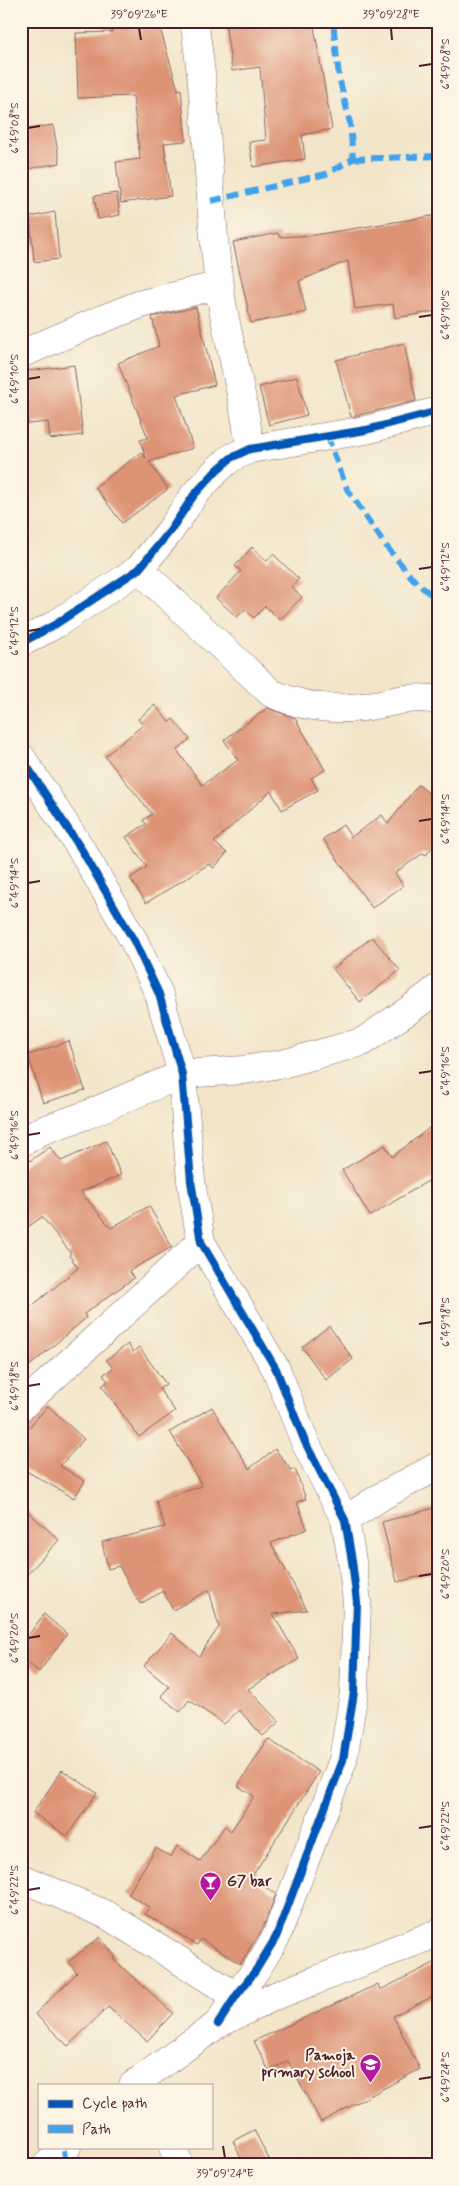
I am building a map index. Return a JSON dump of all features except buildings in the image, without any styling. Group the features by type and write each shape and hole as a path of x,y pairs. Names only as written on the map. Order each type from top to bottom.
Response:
{"street":[{"path":"194,21 220,285 245,412 250,449"},
{"path":"21,354 142,304 220,285"},
{"path":"21,643 56,624 139,569 170,531 194,495 216,470 231,458 250,449 366,430 438,411"},
{"path":"139,569 271,693 288,701 310,707 361,708 420,696 438,700"},
{"path":"21,757 83,852 134,941 159,994 182,1074 191,1181 201,1242 276,1369 305,1442 345,1520 358,1602 354,1692 344,1760 276,1936 256,1970 218,2024"},
{"path":"21,1143 40,1131 86,1115 182,1074 244,1070 286,1063 362,1042 438,988"},
{"path":"21,1407 201,1242"},
{"path":"345,1520 382,1496 438,1466"},
{"path":"21,1878 107,1915 236,1996"},
{"path":"145,2080 218,2024 275,1996 438,1933"},
{"path":"46,2165 66,2148"},
{"path":"172,2148 179,2165"}],"marked path":[{"path":"211,201 326,174 353,159 350,123 339,77 333,21"},
{"path":"353,159 438,156"},
{"path":"327,435 347,489 386,546 415,581 438,601"},
{"path":"64,2150 66,2165"}],"cycle path":[{"path":"21,643 56,624 139,569 170,531 194,495 231,458 250,449 366,430 438,411"},
{"path":"21,757 83,852 134,941 159,994 182,1074 191,1181 201,1242 276,1369 305,1442 345,1520 352,1561 357,1602 354,1692 343,1760 276,1937 256,1970 218,2024"}],"place":[{"name":"G7 bar","path":"211,1901"},
{"name":"Pamoja primary school","path":"371,2084"}]}
